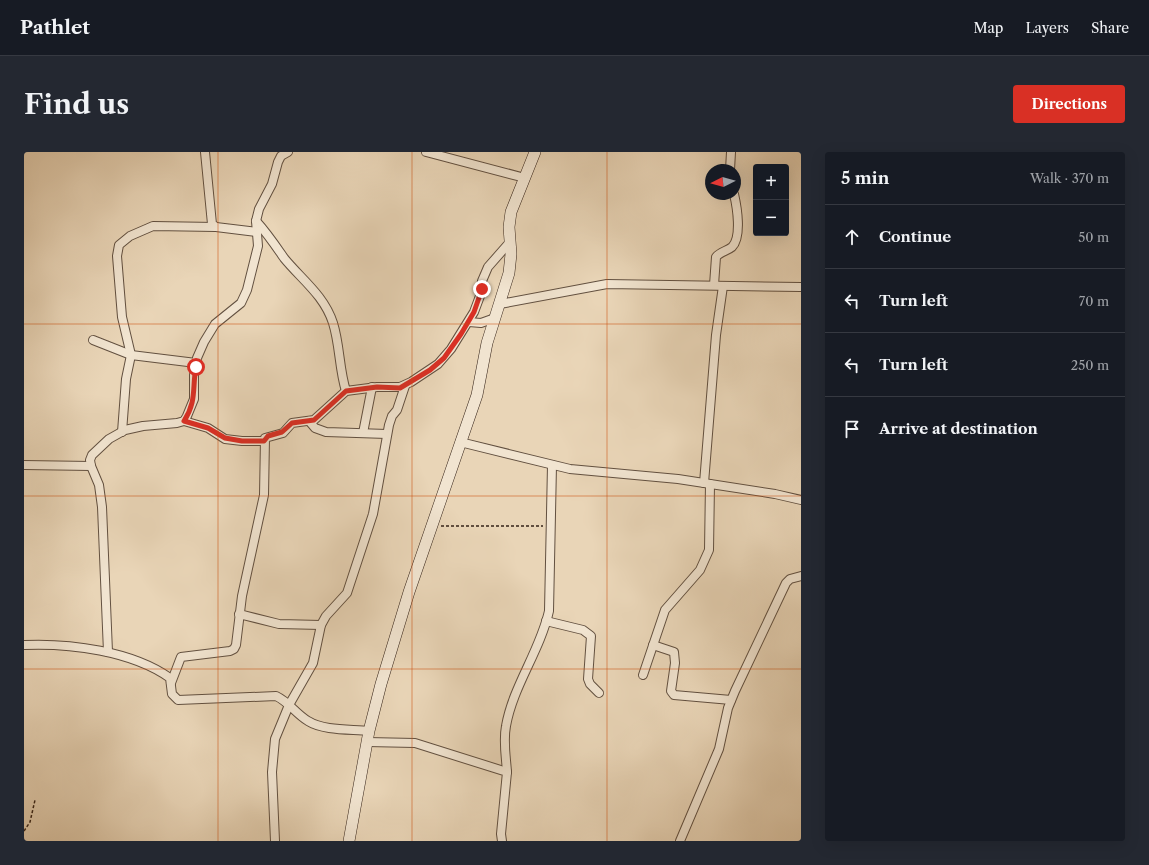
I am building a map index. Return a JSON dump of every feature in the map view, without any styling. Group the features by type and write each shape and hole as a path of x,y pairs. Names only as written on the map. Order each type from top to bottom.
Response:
{"street":[{"path":"205,152 211,219 212,224 216,226"},
{"path":"184,421 194,399 196,363 202,347 215,324 235,308 244,298 257,255 256,222 259,209 272,184 281,156 288,152"},
{"path":"426,152 525,178"},
{"path":"349,841 368,736 390,653 413,580 477,395 486,350 510,273 509,227 511,212 535,152"},
{"path":"730,164 731,152"},
{"path":"643,675 665,610 700,570 708,554 711,535 707,483 718,286 716,257 730,248 736,240 737,218 735,200"},
{"path":"256,222 268,233 284,257 314,289 330,315 338,345 342,380 346,391"},
{"path":"122,432 126,379 131,355 122,317 118,271 119,245 130,236 153,226 216,226 257,232"},
{"path":"171,682 181,657 234,649 252,546 264,495 266,467 264,441 268,436 282,432 292,423 314,420 346,391 405,386 438,364 451,349 468,322 480,296 485,273 510,242"},
{"path":"500,304 607,284 801,287"},
{"path":"468,322 481,323 495,318"},
{"path":"93,340 131,355 196,363"},
{"path":"275,841 272,772 275,739 289,705 313,663 321,625 326,616 347,593 374,508 387,434 405,386"},
{"path":"363,433 372,388"},
{"path":"108,652 102,507 99,485 91,466 90,460 92,455 98,448 122,432 134,427 184,421 208,428 225,438 242,441 264,441"},
{"path":"309,421 315,428 326,432 387,434"},
{"path":"460,442 552,465 589,472 671,478 776,494 801,500"},
{"path":"24,465 91,466"},
{"path":"502,841 501,834 507,772 505,735 507,719 546,621 550,595 552,465"},
{"path":"680,841 719,749 731,700 742,674 786,583 790,579 801,576"},
{"path":"239,614 279,624 321,625"},
{"path":"546,621 583,630 591,636 588,679 590,684 599,693"},
{"path":"24,645 57,646 108,652 128,658 170,678 172,694 178,700 276,696 284,700 300,716 316,725 368,736 415,743 507,772"},
{"path":"653,645 674,652 675,663 671,691 674,695 731,700"}],"path":[{"path":"432,526 551,526"},
{"path":"24,831 30,822 35,800"}],"route":[{"path":"196,367 194,375 194,399 184,421 203,426 225,438 232,440 264,441 268,436 278,435 292,423 314,420 346,391 377,387 400,388 430,370 444,358 461,334 478,304 482,289"}]}
